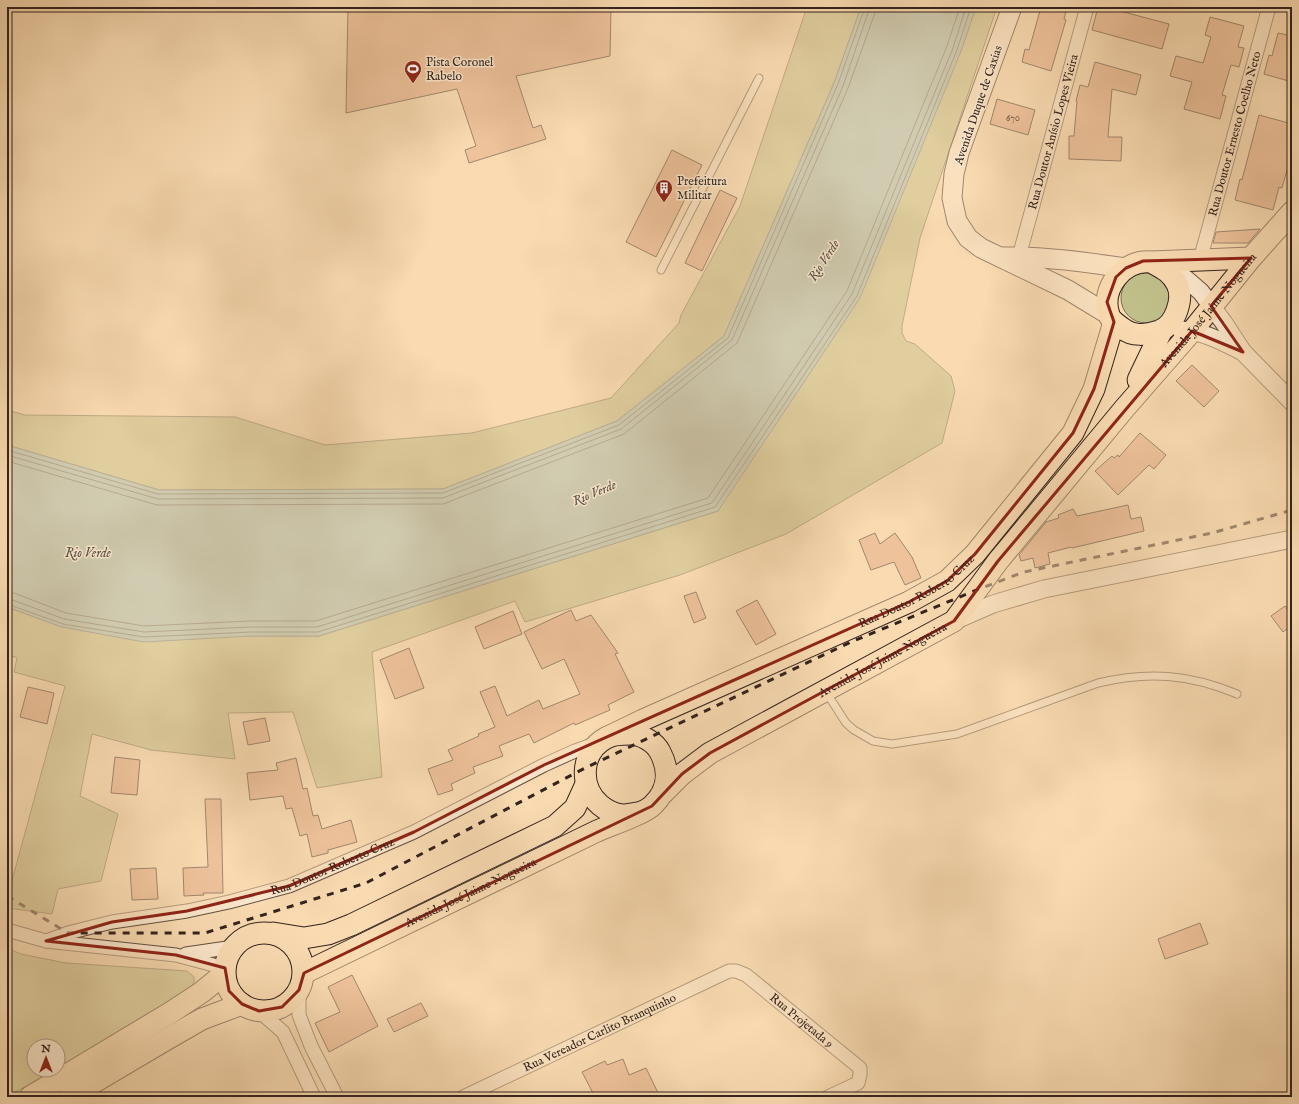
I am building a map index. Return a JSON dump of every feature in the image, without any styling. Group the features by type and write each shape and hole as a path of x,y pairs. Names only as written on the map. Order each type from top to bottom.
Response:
{"main road":[{"name":"Avenida Duque de Caxias","path":"1012,7 959,153 954,174 952,198 957,221 968,238 981,248 998,257 1018,262 1068,290 1112,318 1128,332 1145,335 1162,330"},
{"name":"Avenida José Jaime Nogueira","path":"302,982 595,832 652,806 682,774 710,754 954,621 998,561 1124,409 1192,331 1251,258 1292,212"},
{"name":"Avenida Duque de Caxias","path":"1112,318 1107,302 1109,289 1116,277 1126,268 1134,264 1143,261 1159,266 1200,260 1251,258"},
{"name":"Avenida Duque de Caxias","path":"1018,262 1074,260 1126,268"},
{"path":"1159,266 1177,284 1180,301 1174,318 1162,330"},
{"name":"Rua Doutor Roberto Cruz","path":"604,740 643,720 909,602 947,581 974,554 1073,433 1094,389 1112,318"},
{"name":"Avenida José Jaime Nogueira","path":"1124,409 1162,330"},
{"path":"604,740 619,734 633,734 647,739 658,749 665,762 667,778 663,793"},
{"name":"Avenida José Jaime Nogueira","path":"604,740 592,751 585,768 586,784 593,799 605,810 621,815 637,813"},
{"name":"Avenida José Jaime Nogueira","path":"273,933 304,938 328,934 351,925 555,826 575,808 586,784"},
{"path":"69,1097 167,1038 202,1019 250,1008 282,1007 302,982 300,956 289,941 273,933 255,933 238,942 228,956 225,971 229,991 250,1008"},
{"path":"30,1097 170,1013 202,992 225,971"}],"street":[{"name":"Rua Doutor Anísio Lopes Vieira","path":"1018,262 1087,7"},
{"name":"Rua Doutor Ernesto Coelho Neto","path":"1200,260 1269,7"},
{"path":"1159,266 1186,279 1195,286 1243,352 1292,402"},
{"path":"1162,330 1192,331 1215,338 1243,352"},
{"path":"954,621 993,604 1044,590 1292,539"},
{"name":"Rua Doutor Roberto Cruz","path":"46,941 68,933 112,922 187,911 229,902 289,886 414,832 544,765 604,740"},
{"path":"7,930 46,941 176,955 225,971"},
{"path":"176,955 234,947"},
{"name":"Rua Vereador Carlito Branquinho","path":"463,1097 729,971 736,971"},
{"name":"Rua Projetada 9","path":"736,971 746,975 860,1068 858,1083 828,1097"},
{"path":"302,982 299,1015 311,1046 337,1097"},
{"path":"250,1008 283,1032 314,1097"}],"lane":[{"path":"661,270 759,78"},
{"path":"825,692 846,722 854,730 873,741 892,744 957,734 1098,683 1118,678 1159,675 1179,677 1218,686 1237,694"}],"highlighted area":[{"path":"1251,258 1211,306 1243,352 1192,331 998,561 954,621 710,753 682,774 652,806 304,973 299,990 282,1007 259,1011 242,1004 229,991 225,968 176,955 46,941 112,922 187,911 289,886 414,832 544,765 909,602 947,581 975,554 1073,433 1094,389 1114,322 1107,302 1116,277 1126,268 1143,261"}],"shaded area":[{"path":"807,7 861,7 834,83 724,336 617,421 443,489 159,490 7,445 7,410 25,415 235,417 325,445 472,433 611,398 679,323 681,315 740,206"},
{"path":"976,7 997,7 920,238 902,326 902,333 906,341 915,344 951,376 955,391 942,443 786,534 680,575 525,622 515,601 372,652 382,777 317,788 293,712 228,713 235,759 151,750 92,734 80,796 118,814 101,881 58,889 52,914 7,908 7,899 65,686 14,672 17,658 7,654 7,607 62,627 251,636 319,636 718,511 961,51"},
{"path":"1146,273 1155,275 1166,284 1171,298 1169,307 1160,318 1146,323 1137,321 1126,312 1121,298 1123,289 1132,278"},
{"path":"7,948 21,954 66,963 187,971 194,977 194,983 185,995 66,1063 66,1038 26,1038 26,1078 40,1078 7,1097"}],"water":[{"name":"Rio Verde","path":"861,7 976,7 961,51 860,298 718,511 319,636 251,636 144,642 62,627 7,607 7,445 159,490 443,489 617,421 724,336 834,83"}],"building":[{"name":"Pista Coronel Rabelo","path":"348,7 611,7 610,56 516,76 533,128 541,125 546,139 469,163 465,150 476,146 457,89 346,113"},
{"path":"1041,7 1067,7 1064,19 1066,20 1051,71 1022,62 1025,49 1029,50"},
{"path":"1098,7 1105,7 1169,24 1162,49 1092,30"},
{"path":"1210,17 1244,26 1238,47 1244,48 1239,67 1231,65 1222,95 1226,96 1220,119 1184,109 1192,82 1170,76 1176,56 1203,63 1211,37 1205,35"},
{"path":"1278,33 1292,36 1292,82 1264,74 1269,55 1272,56"},
{"path":"1095,62 1141,75 1136,95 1112,89 1108,137 1122,137 1121,161 1069,159 1069,136 1074,136 1076,101 1080,85 1088,87"},
{"path":"997,99 1035,110 1028,135 990,124"},
{"path":"1259,115 1292,124 1292,152 1282,188 1279,187 1273,210 1235,200 1240,179 1242,180"},
{"name":"Prefeitura Militar","path":"672,150 702,165 656,257 626,242"},
{"path":"720,190 737,198 702,271 685,263"},
{"path":"1260,229 1248,243 1213,243 1216,232"},
{"path":"1192,365 1219,391 1204,407 1176,381"},
{"path":"1140,433 1166,455 1154,469 1149,465 1118,495 1095,471 1112,456 1114,458 1118,455 1119,457"},
{"path":"1128,505 1131,519 1141,517 1144,531 1048,553 1050,564 1035,568 1033,558 1021,561 1019,555 1046,522 1059,518 1058,515 1073,509 1077,516"},
{"path":"875,533 880,544 895,533 912,557 921,578 905,585 894,562 871,570 859,540"},
{"path":"696,592 706,618 694,623 684,596"},
{"path":"757,600 776,634 756,645 736,611"},
{"path":"1285,606 1292,615 1292,625 1283,632 1271,616"},
{"path":"571,610 576,621 591,615 618,653 615,654 634,692 608,705 610,710 575,725 574,723 534,743 529,734 499,746 503,756 473,767 475,773 451,784 453,790 438,795 428,769 453,760 448,750 495,727 480,692 495,686 507,716 539,700 543,709 580,694 564,659 542,669 524,632"},
{"path":"513,611 522,634 484,649 475,627"},
{"path":"409,648 424,688 395,699 380,660"},
{"path":"28,687 54,693 47,724 20,717"},
{"path":"265,718 270,741 248,745 243,722"},
{"path":"115,757 140,760 137,795 111,793"},
{"path":"296,758 303,789 307,788 313,816 318,815 322,829 351,820 357,842 328,850 328,853 312,857 307,834 300,836 292,808 286,809 283,796 250,800 247,773 278,770 276,763"},
{"path":"205,799 221,799 223,893 203,893 204,895 184,896 183,868 208,867"},
{"path":"156,868 158,899 132,900 130,869"},
{"path":"1200,923 1208,944 1165,959 1158,939"},
{"path":"352,975 378,1026 329,1052 315,1023 340,1012 328,987"},
{"path":"421,1003 428,1016 394,1032 387,1019"},
{"path":"623,1059 629,1075 646,1068 660,1097 595,1097 582,1072 605,1061 607,1065"}],"railway":[{"path":"7,896 68,933 205,933 366,883 585,768 851,642 979,589 1024,572 1212,533 1292,510"}],"place":[{"name":"Pista Coronel Rabelo","path":"413,84"},
{"name":"Prefeitura Militar","path":"664,203"}]}
